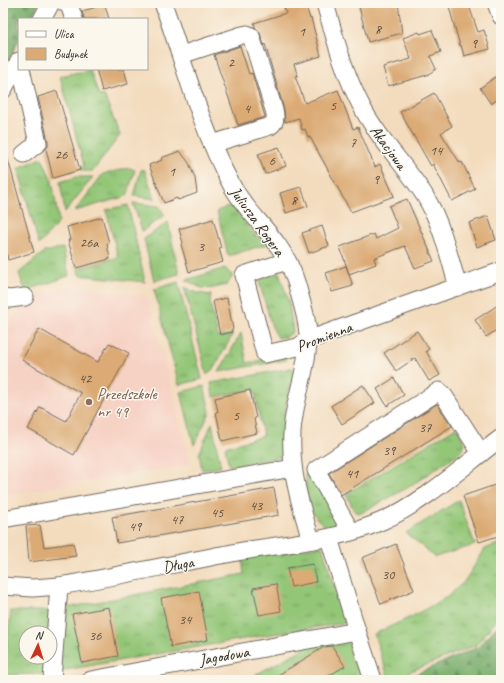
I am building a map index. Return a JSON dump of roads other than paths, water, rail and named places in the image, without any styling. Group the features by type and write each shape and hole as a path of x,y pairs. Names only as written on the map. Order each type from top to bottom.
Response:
{"street":[{"path":"43,18 51,3"},
{"path":"65,3 69,5 74,18"},
{"name":"Juliusza Rogera","path":"163,3 220,164 235,191 279,247 287,261 300,296 308,340 305,367 294,411 292,433 293,468 296,487 310,540"},
{"name":"Akacjowa","path":"325,3 345,69 362,108 382,140 416,183 430,205 443,235 458,287"},
{"path":"496,3 501,16"},
{"path":"181,55 242,35 247,34 251,36 276,119 270,126 212,144"},
{"path":"3,90 18,63"},
{"path":"21,70 38,142 24,154"},
{"name":"Promienna","path":"287,261 244,275 265,354 298,347 308,340 501,271"},
{"path":"3,298 10,299 25,297"},
{"path":"351,532 316,470 439,391 444,396 481,453"},
{"name":"Długa","path":"3,586 33,588 59,586 237,552 329,538 366,528 397,513 440,484 501,438"},
{"path":"3,519 293,468"},
{"path":"329,538 356,631 373,680"},
{"path":"52,680 59,586"},
{"name":"Jagodowa","path":"91,680 356,631"}],"place":[{"name":"Przedszkole nr 49","path":"89,402"}]}
